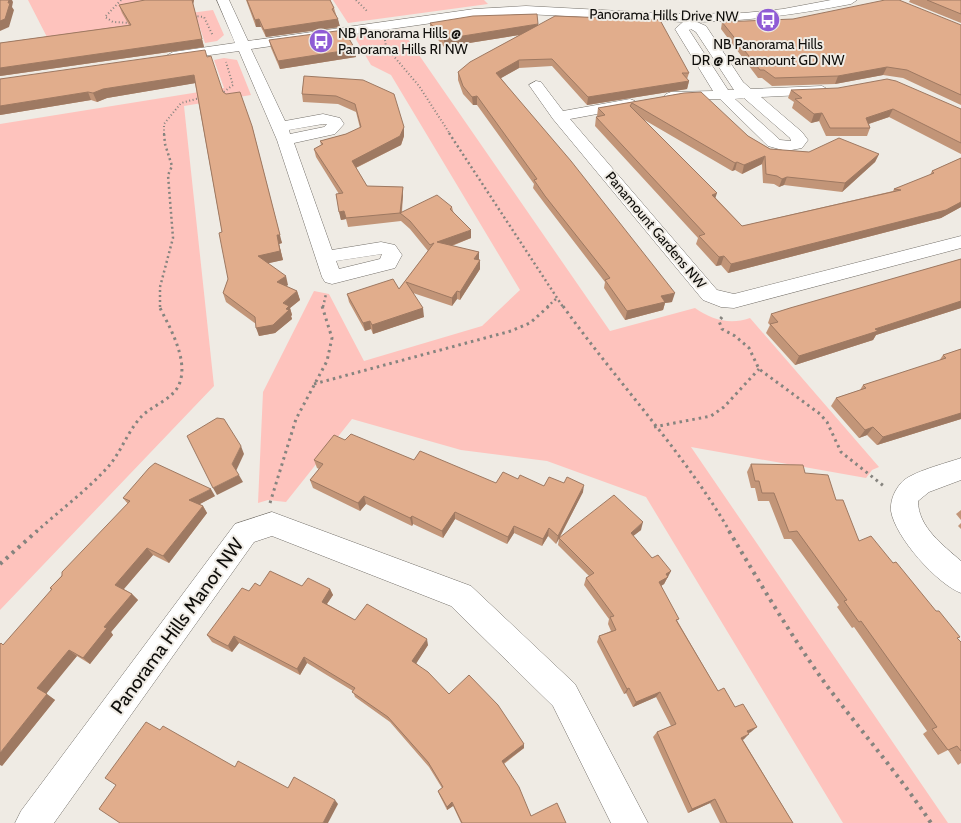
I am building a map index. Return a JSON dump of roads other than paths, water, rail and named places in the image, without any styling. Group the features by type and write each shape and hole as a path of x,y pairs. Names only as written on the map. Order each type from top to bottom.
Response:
{"street":[{"path":"223,0 237,50 282,134 325,257 332,277 388,264 392,255 388,250 381,248 325,257"},
{"name":"Panorama Hills Drive NW","path":"161,58 237,50 474,13 526,10 688,17 783,13 851,0"},
{"path":"688,17 701,29 738,85 800,140 796,144 786,146 774,143 722,94 682,29 688,17"},
{"name":"Panamount Gardens NW","path":"536,85 559,116 710,295 721,300 734,301 961,242"},
{"path":"559,116 682,95 834,90"},
{"path":"961,469 911,488 904,501 905,516 914,533 961,580"},
{"name":"Panorama Hills Manor NW","path":"33,823 245,533 272,524 460,596 564,695 630,823"}],"place":[{"name":"NB Panorama Hills DR @ Panamount GD NW","path":"768,20"},
{"name":"NB Panorama Hills @ Panorama Hills RI NW","path":"321,41"}]}
